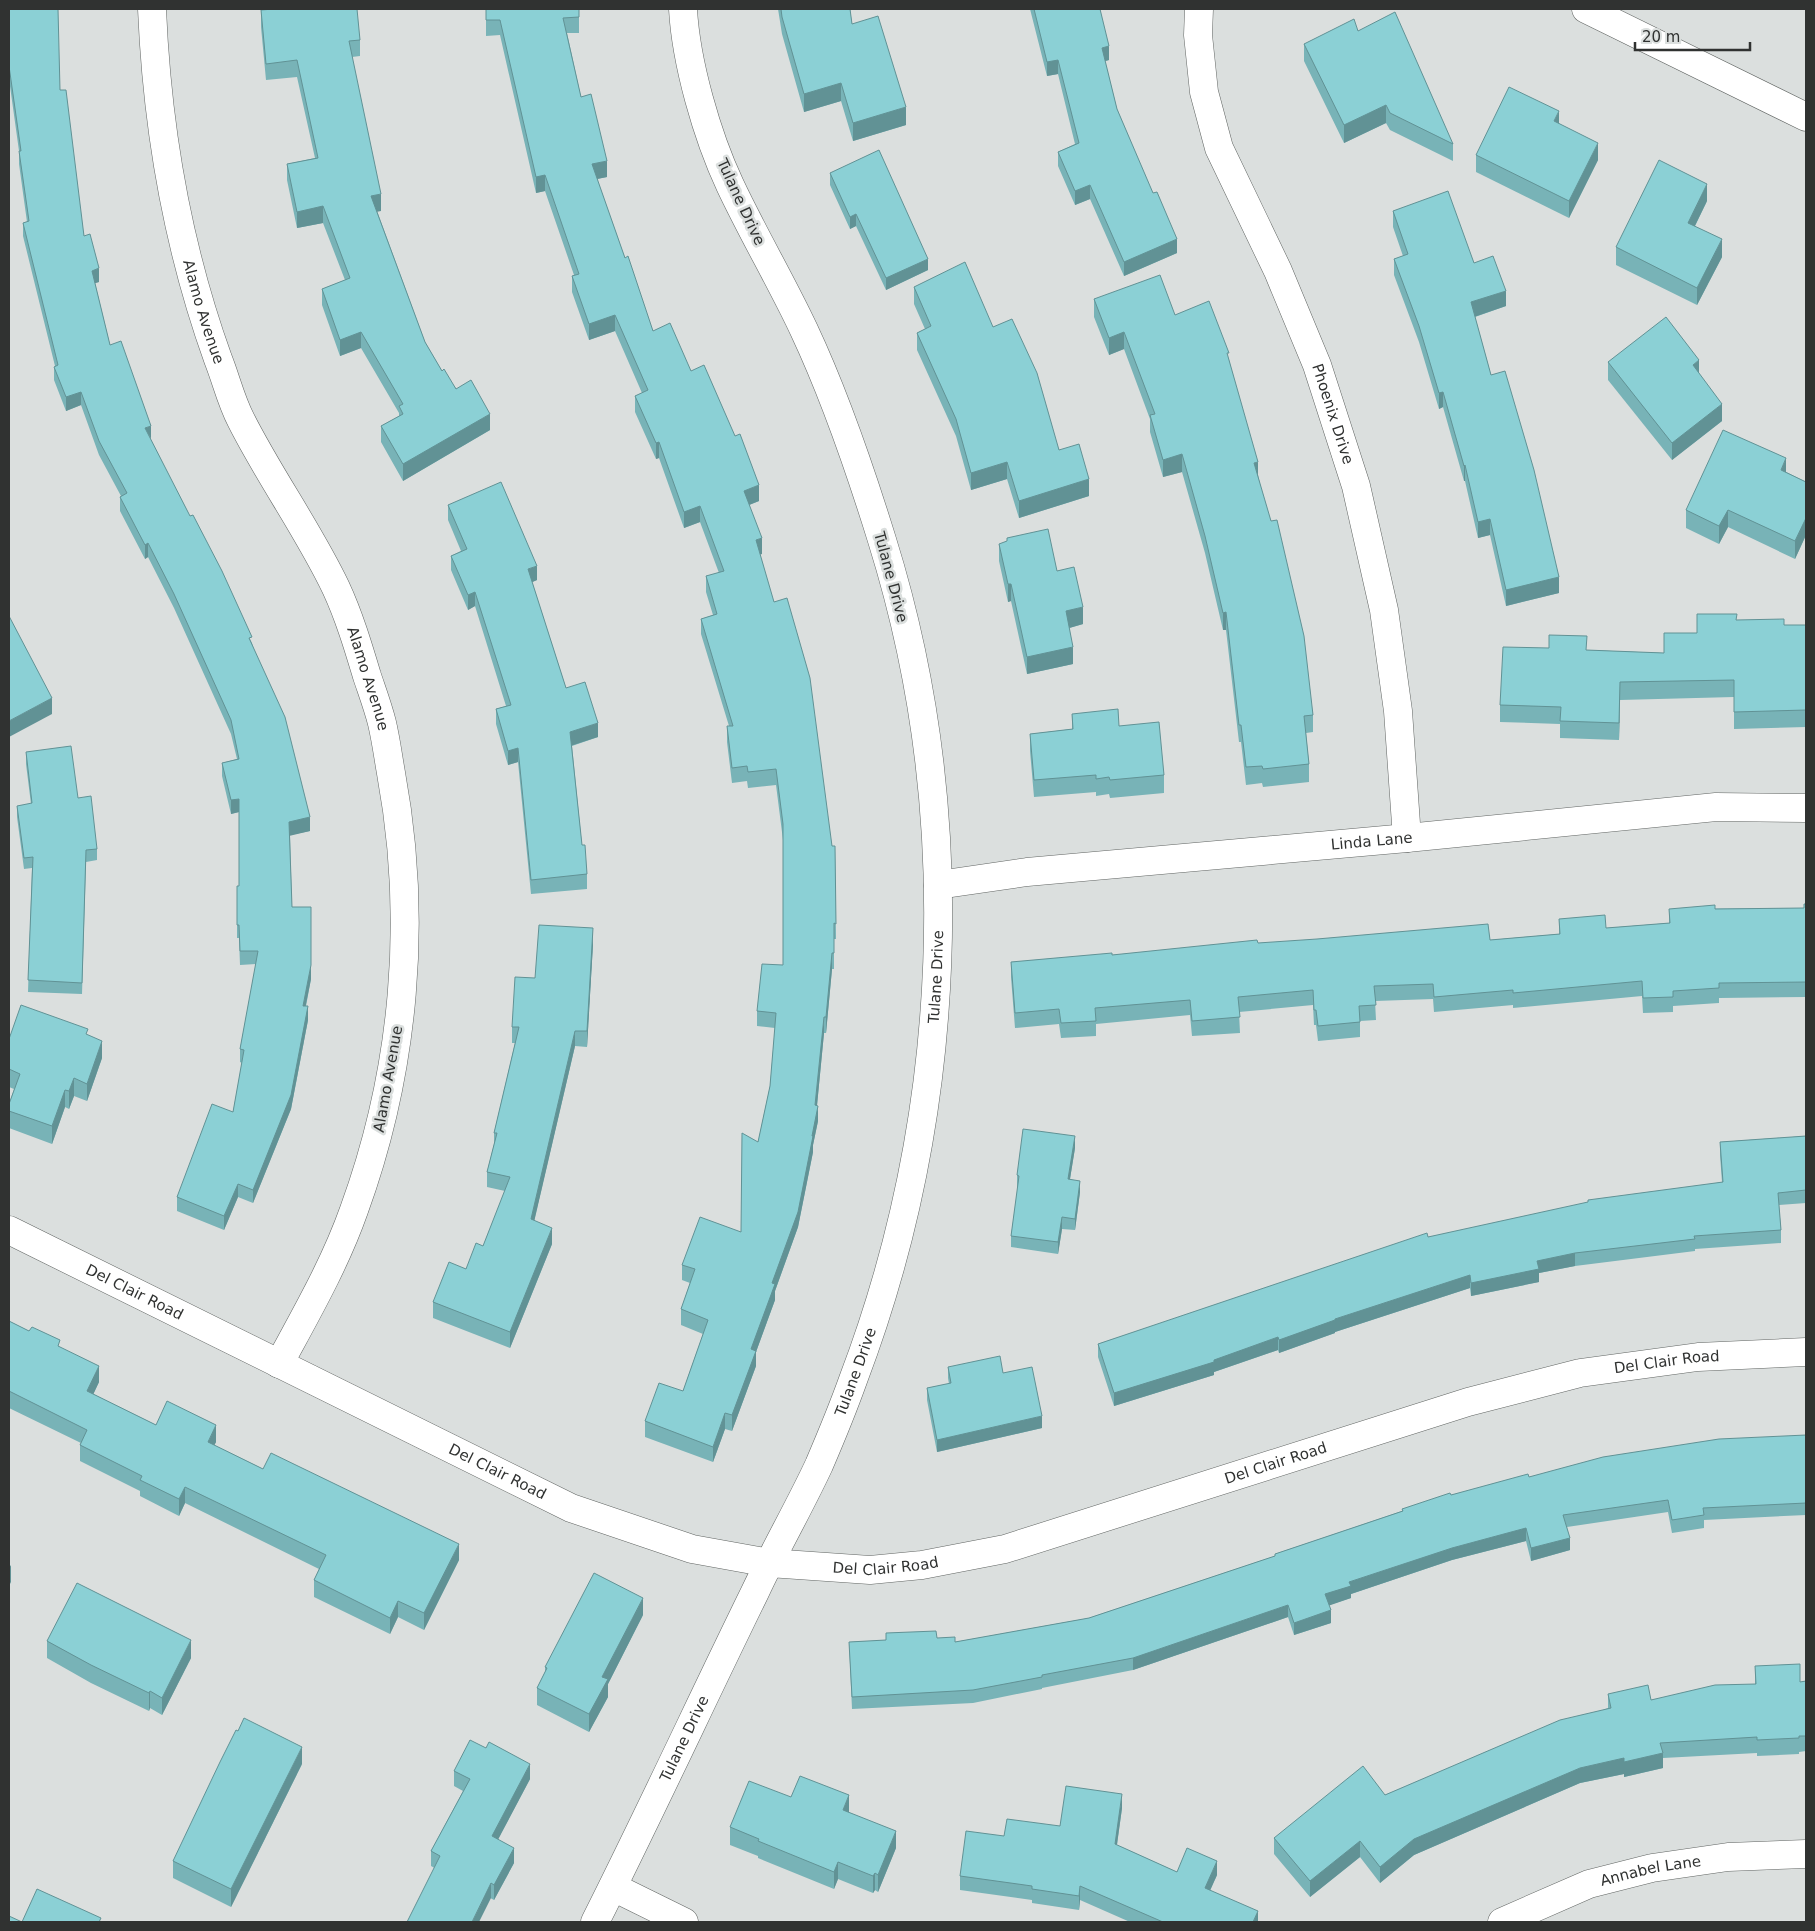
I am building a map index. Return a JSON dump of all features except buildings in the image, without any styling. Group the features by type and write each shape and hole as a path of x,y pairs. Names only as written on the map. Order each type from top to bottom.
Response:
{"street":[{"name":"Alamo Avenue","path":"152,9 162,132 186,255 210,335 240,417 336,587 352,627 382,724 398,810 405,882 405,970 393,1071 376,1141 354,1211 326,1277 279,1364"},
{"name":"Tulane Drive","path":"595,1922 818,1466 854,1378 884,1289 908,1198 928,1082 937,988 938,885 931,769 913,663 888,559 856,457 809,342 728,181 703,111 684,28 683,9"},
{"name":"Phoenix Drive","path":"1199,9 1198,34 1204,92 1219,148 1278,271 1317,365 1356,486 1385,619 1398,711 1407,838"},
{"path":"1586,9 1806,117"},
{"name":"Linda Lane","path":"938,885 1036,871 1407,838 1716,807 1806,808"},
{"name":"Del Clair Road","path":"9,1230 571,1508 692,1548 769,1563 870,1570 922,1565 1006,1549 1468,1402 1580,1373 1698,1357 1806,1352"},
{"name":"Annabel Lane","path":"1502,1922 1590,1884 1652,1868 1728,1856 1806,1854"},
{"path":"612,1887 684,1922"}]}
